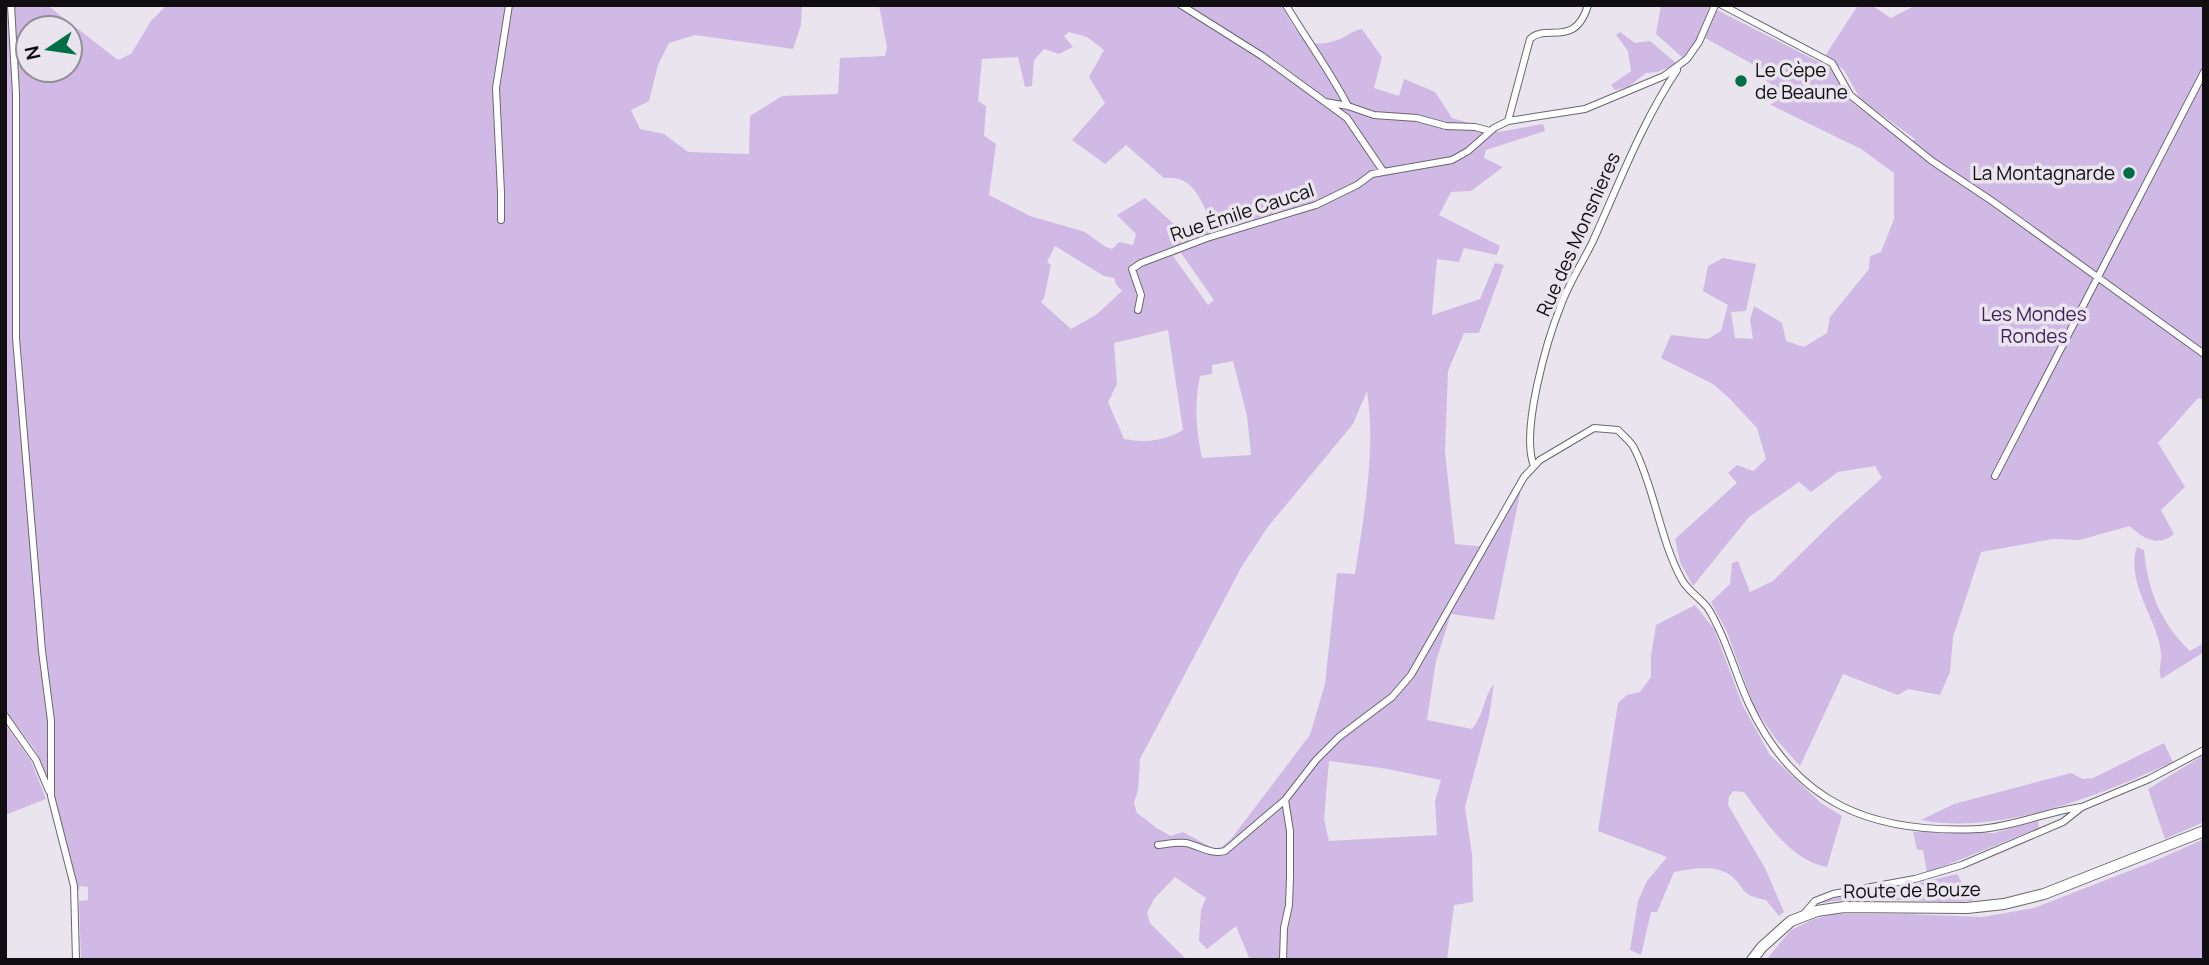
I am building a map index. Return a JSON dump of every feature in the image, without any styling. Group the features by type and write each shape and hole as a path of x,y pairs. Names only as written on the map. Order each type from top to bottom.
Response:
{"main road":[{"name":"Route de Bouze","path":"1752,960 1783,928 1803,915 1844,907 1967,908 2004,904 2044,894 2204,831"}],"street":[{"path":"11,5 16,94 16,338 42,651 51,721 51,796"},
{"path":"501,220 496,88 509,5"},
{"path":"1181,5 1262,56 1347,118 1383,171"},
{"path":"1286,5 1348,106"},
{"path":"1508,121 1530,39 1538,33 1556,34 1572,29 1581,20 1588,5"},
{"name":"Rue des Monsnieres","path":"1534,466 1530,451 1531,425 1542,363 1561,304 1663,90 1699,42 1715,5"},
{"path":"1722,5 1832,63 1850,94 1932,161 1982,194 2204,355"},
{"path":"1324,101 1374,115 1417,118 1446,126 1475,127 1490,131 1508,121 1593,107 1664,76 1679,66"},
{"path":"1995,476 2204,72"},
{"name":"Rue Émile Caucal","path":"1138,310 1141,295 1132,270 1141,263 1191,244 1316,205 1357,185 1372,174 1442,163 1463,154 1490,131"},
{"path":"1158,845 1179,843 1213,853 1225,851 1285,800 1331,745 1392,697 1411,676 1524,477 1540,460 1594,428 1618,430 1634,448 1681,579 1705,605 1718,628 1749,705 1786,761 1828,801 1864,816 1895,824 1960,829 1998,827 2061,809 2082,807"},
{"path":"5,716 36,760 51,796 74,886 76,960"},
{"path":"1803,915 1815,901 1833,894 1916,879 1962,865 2063,822 2082,807 2140,783 2204,750"},
{"path":"1283,960 1290,877 1290,831 1285,800"}],"green space":[{"path":"5,5 47,5 59,14 14,14 14,84 84,84 84,34 118,60 131,54 151,21 167,5 802,5 801,25 793,49 695,35 669,43 658,65 649,101 631,110 640,129 664,134 688,152 749,154 750,116 782,96 838,94 840,58 885,56 887,47 879,5 1281,5 1296,30 1308,41 1325,43 1362,29 1382,57 1374,88 1399,96 1404,79 1435,92 1452,118 1499,132 1543,124 1545,131 1486,150 1484,158 1503,167 1471,191 1451,192 1439,215 1500,246 1497,255 1464,248 1459,262 1437,259 1432,315 1480,299 1495,263 1504,265 1479,333 1464,333 1448,371 1445,452 1455,544 1488,547 1521,489 1494,620 1451,614 1436,661 1427,720 1472,729 1494,684 1489,717 1465,807 1472,854 1473,902 1454,905 1447,960 1250,960 1236,926 1207,949 1199,941 1201,910 1206,898 1175,877 1154,899 1147,913 1150,923 1187,960 81,960 79,901 88,900 88,887 80,886 77,894 46,773 36,751 5,710","holes":["1069,32 1087,37 1104,50 1089,77 1105,103 1072,140 1105,164 1126,145 1164,178 1175,178 1191,186 1214,228 1185,234 1145,198 1117,215 1136,234 1133,245 1119,242 1112,249 1085,232 1030,216 989,195 996,144 984,136 986,106 978,101 982,59 1018,57 1025,87 1032,86 1034,60 1044,49 1059,54 1073,47 1064,36","1055,246 1104,276 1114,278 1122,291 1096,315 1071,329 1041,302 1051,265 1047,262","1181,253 1214,300 1208,305 1173,256","1168,330 1183,430 1154,440 1124,439 1108,402 1117,384 1114,343","1233,361 1247,416 1251,455 1202,458 1196,417 1198,386 1200,376 1212,374 1212,365","1367,391 1370,460 1355,574 1337,573 1325,684 1310,735 1223,846 1214,849 1183,832 1171,836 1137,813 1134,803 1138,790 1140,759 1242,566 1267,528 1353,424","1329,761 1441,780 1435,801 1437,835 1329,841 1324,819"]},
{"path":"1661,5 1710,5 1696,41 1683,58 1656,34"},
{"name":"Les Mondes Rondes","path":"1858,5 1871,5 1891,18 1916,5 2204,5 2204,400 2198,398 2158,443 2185,487 2161,510 2174,534 2162,540 2150,540 2130,526 2079,540 2053,539 1981,552 1953,637 1950,672 1940,695 1908,689 1898,695 1843,674 1800,766 1775,738 1754,707 1727,632 1711,602 1730,584 1732,563 1738,561 1750,592 1773,581 1882,478 1875,466 1838,472 1811,492 1799,482 1749,517 1693,586 1680,562 1675,539 1737,483 1728,473 1737,465 1753,471 1766,459 1757,428 1729,398 1713,384 1661,358 1671,335 1708,339 1721,331 1728,305 1703,291 1708,266 1723,258 1756,264 1746,311 1731,312 1735,338 1753,339 1750,320 1754,306 1782,323 1786,341 1804,347 1827,333 1830,317 1869,269 1870,256 1881,252 1894,219 1894,173 1861,149 1771,105 1781,93 1762,77 1767,72 1705,38 1717,10 1819,62 1832,70 1848,99 1908,145 1915,139 1860,99 1844,70 1825,56"},
{"path":"1620,32 1635,43 1650,41 1677,64 1657,72 1646,73 1628,87 1615,90 1611,85 1631,71 1628,51 1616,35"},
{"path":"2137,547 2144,550 2152,592 2171,629 2190,651 2204,643 2204,652 2161,679 2158,639 2135,573"},
{"path":"1695,605 1714,629 1743,706 1770,755 1821,803 1842,816 1827,867 1801,857 1779,838 1744,792 1733,791 1728,805 1765,868 1784,912 1779,916 1766,900 1747,893 1730,875 1718,869 1674,872 1657,912 1651,912 1641,955 1630,950 1638,901 1647,881 1667,857 1598,831 1618,703 1627,695 1640,692 1651,677 1656,625"},
{"path":"5,724 31,761 46,799 5,815"},
{"path":"2164,743 2173,762 2083,799 2017,817 1984,822 1921,820 1954,804 2071,773 2083,779 2093,778"},
{"path":"2204,755 2204,822 2165,839 2148,789"},
{"path":"2038,821 2039,828 1927,873 1923,850 1917,850 1913,832 1994,833"},
{"path":"2204,839 2204,960 1766,960 1791,930 1814,919 1835,914 1982,917 2034,908"},
{"path":"1957,874 1973,901 1821,901 1889,890"}],"place":[{"name":"Le Cèpe de Beaune","path":"1741,81"},
{"name":"La Montagnarde","path":"2129,173"}]}
